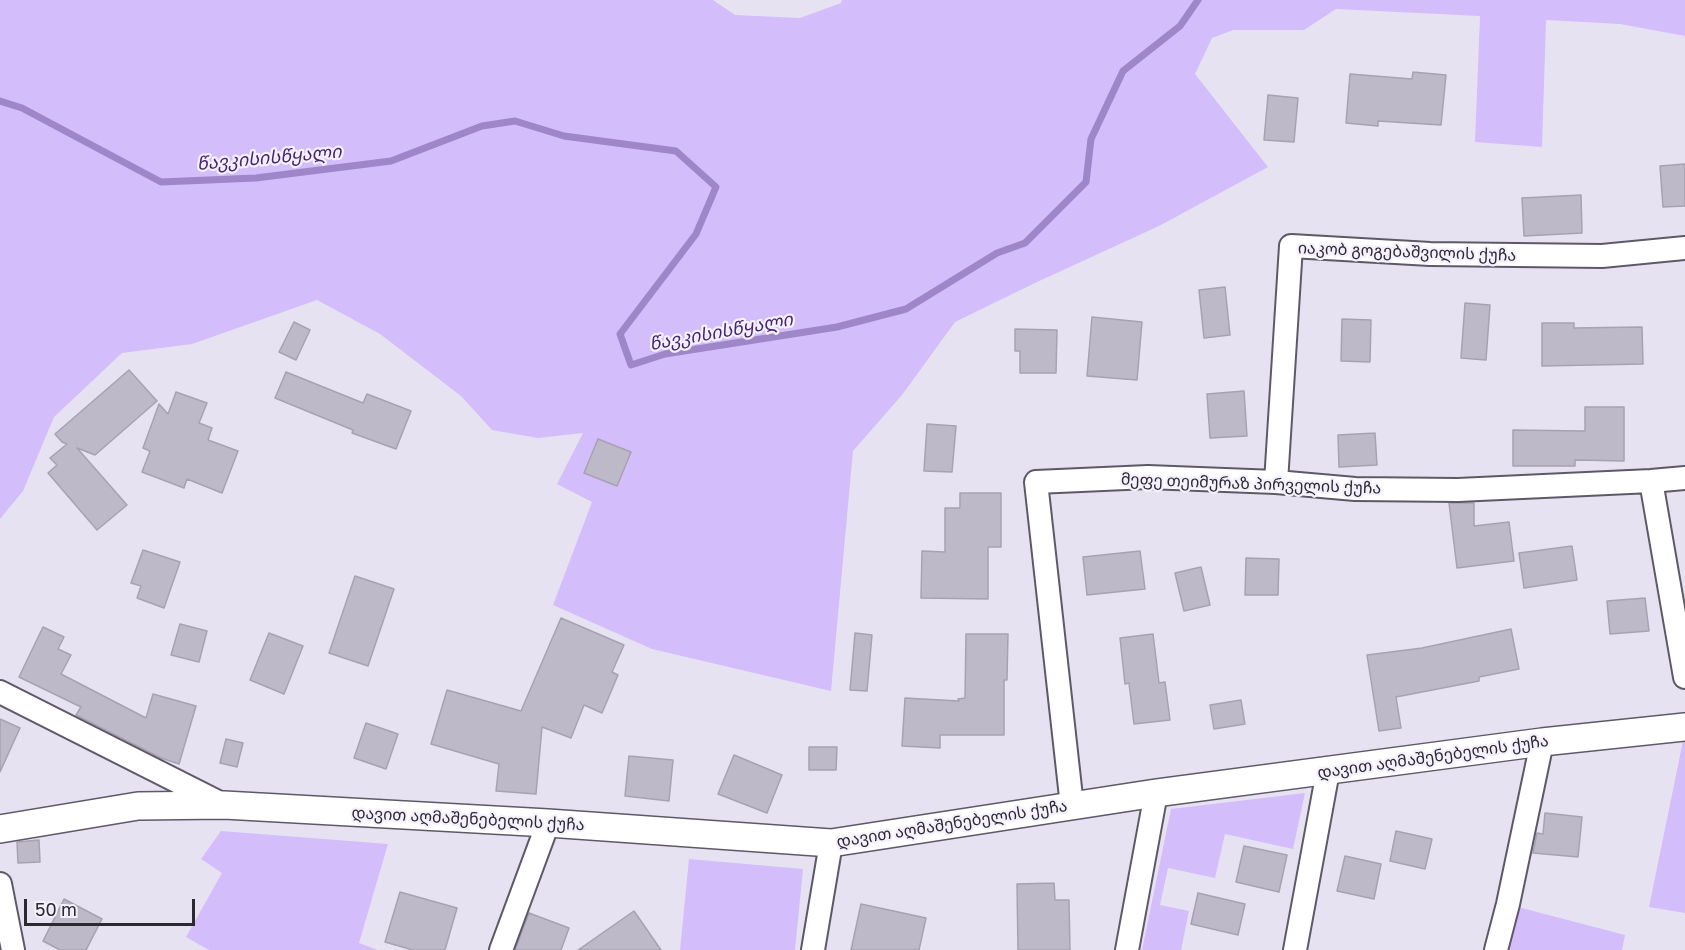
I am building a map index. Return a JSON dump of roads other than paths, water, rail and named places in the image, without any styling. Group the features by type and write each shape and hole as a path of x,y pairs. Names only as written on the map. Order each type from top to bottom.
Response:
{"street":[{"name":"იაკობ გოგებაშვილის ქუჩა","path":"1276,482 1292,246 1430,254 1602,256 1685,248"},
{"name":"მეფე თეიმურაზ პირველის ქუჩა","path":"1072,806 1036,482 1148,477 1276,482 1355,489 1458,490 1685,478"},
{"path":"1651,481 1685,677"},
{"path":"0,692 224,805"},
{"name":"დავით აღმაშენებელის ქუჩა","path":"0,828 138,806 224,805 548,823 831,843 1156,793 1542,742 1685,727"},
{"path":"1496,950 1542,742"},
{"path":"1294,950 1328,771"},
{"path":"1127,950 1156,793"},
{"path":"501,950 548,823"},
{"path":"813,950 831,843"},
{"path":"0,884 13,950"}],"waterway":[{"name":"წავკისისწყალი","path":"0,101 22,108 161,182 256,178 391,161 482,126 515,121 564,136 676,151 716,187 696,234 620,334 631,365 665,354 837,327 906,309 997,253 1025,243 1086,182 1091,139 1123,71 1180,26 1198,0"}]}
